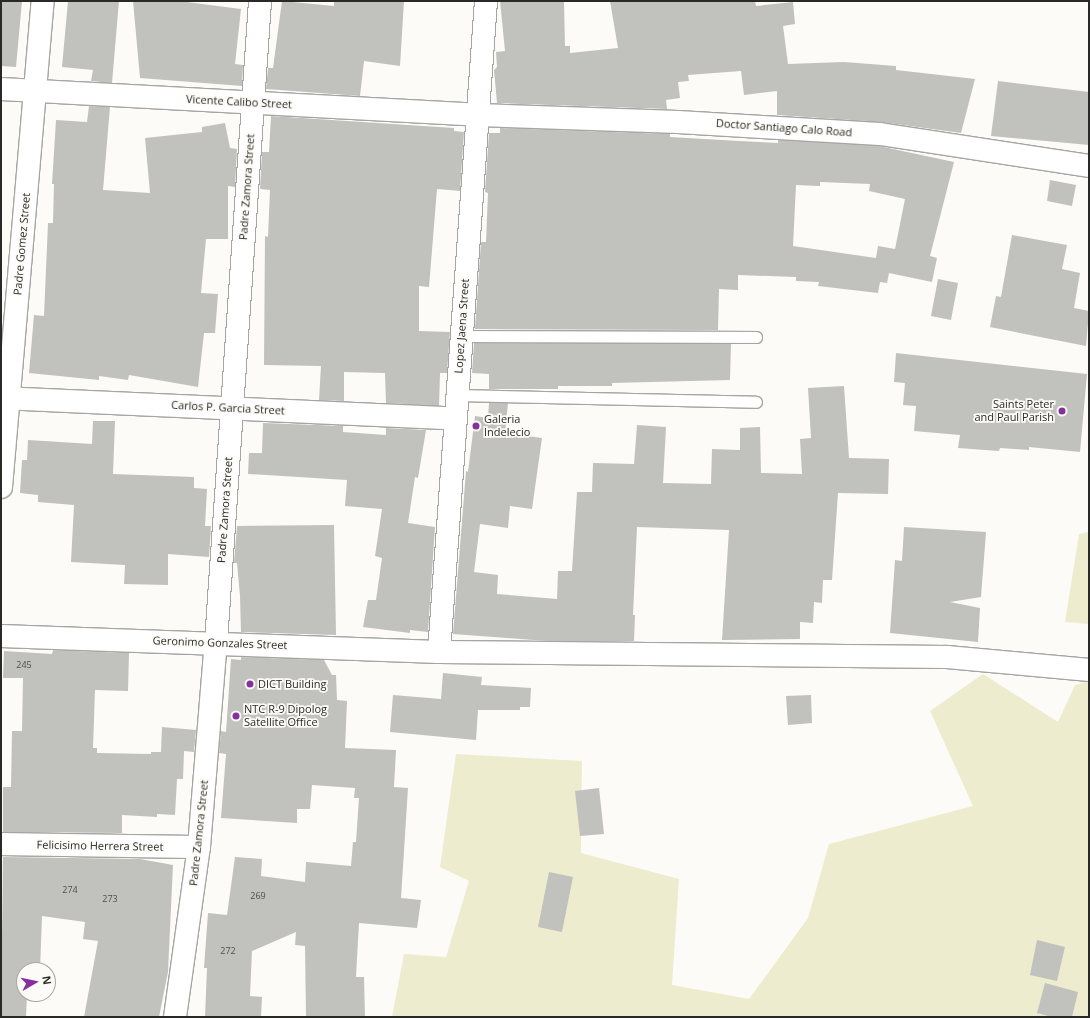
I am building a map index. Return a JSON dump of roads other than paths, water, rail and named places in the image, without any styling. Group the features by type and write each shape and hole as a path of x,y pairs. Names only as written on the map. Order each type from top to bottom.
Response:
{"street":[{"name":"Padre Gomez Street","path":"1,487 5,398 36,90 43,1"},
{"name":"Padre Zamora Street","path":"175,1017 199,847 216,642 260,1"},
{"name":"Lopez Jaena Street","path":"439,652 486,1"},
{"name":"Vicente Calibo Street","path":"1,89 477,115"},
{"name":"Doctor Santiago Calo Road","path":"477,115 678,122 880,134 1089,166"},
{"name":"Carlos P. Garcia Street","path":"5,398 455,419"},
{"name":"Geronimo Gonzales Street","path":"1,636 216,642 439,652 947,657 1089,670"},
{"name":"Felicisimo Herrera Street","path":"1,844 199,847"}],"lane":[{"path":"461,336 756,337"},
{"path":"457,395 756,402"}],"place":[{"name":"Saints Peter and Paul Parish","path":"1062,411"},
{"name":"Galeria Indelecio","path":"476,426"},
{"name":"DICT Building","path":"250,684"},
{"name":"NTC R-9 Dipolog Satellite Office","path":"236,716"}]}
